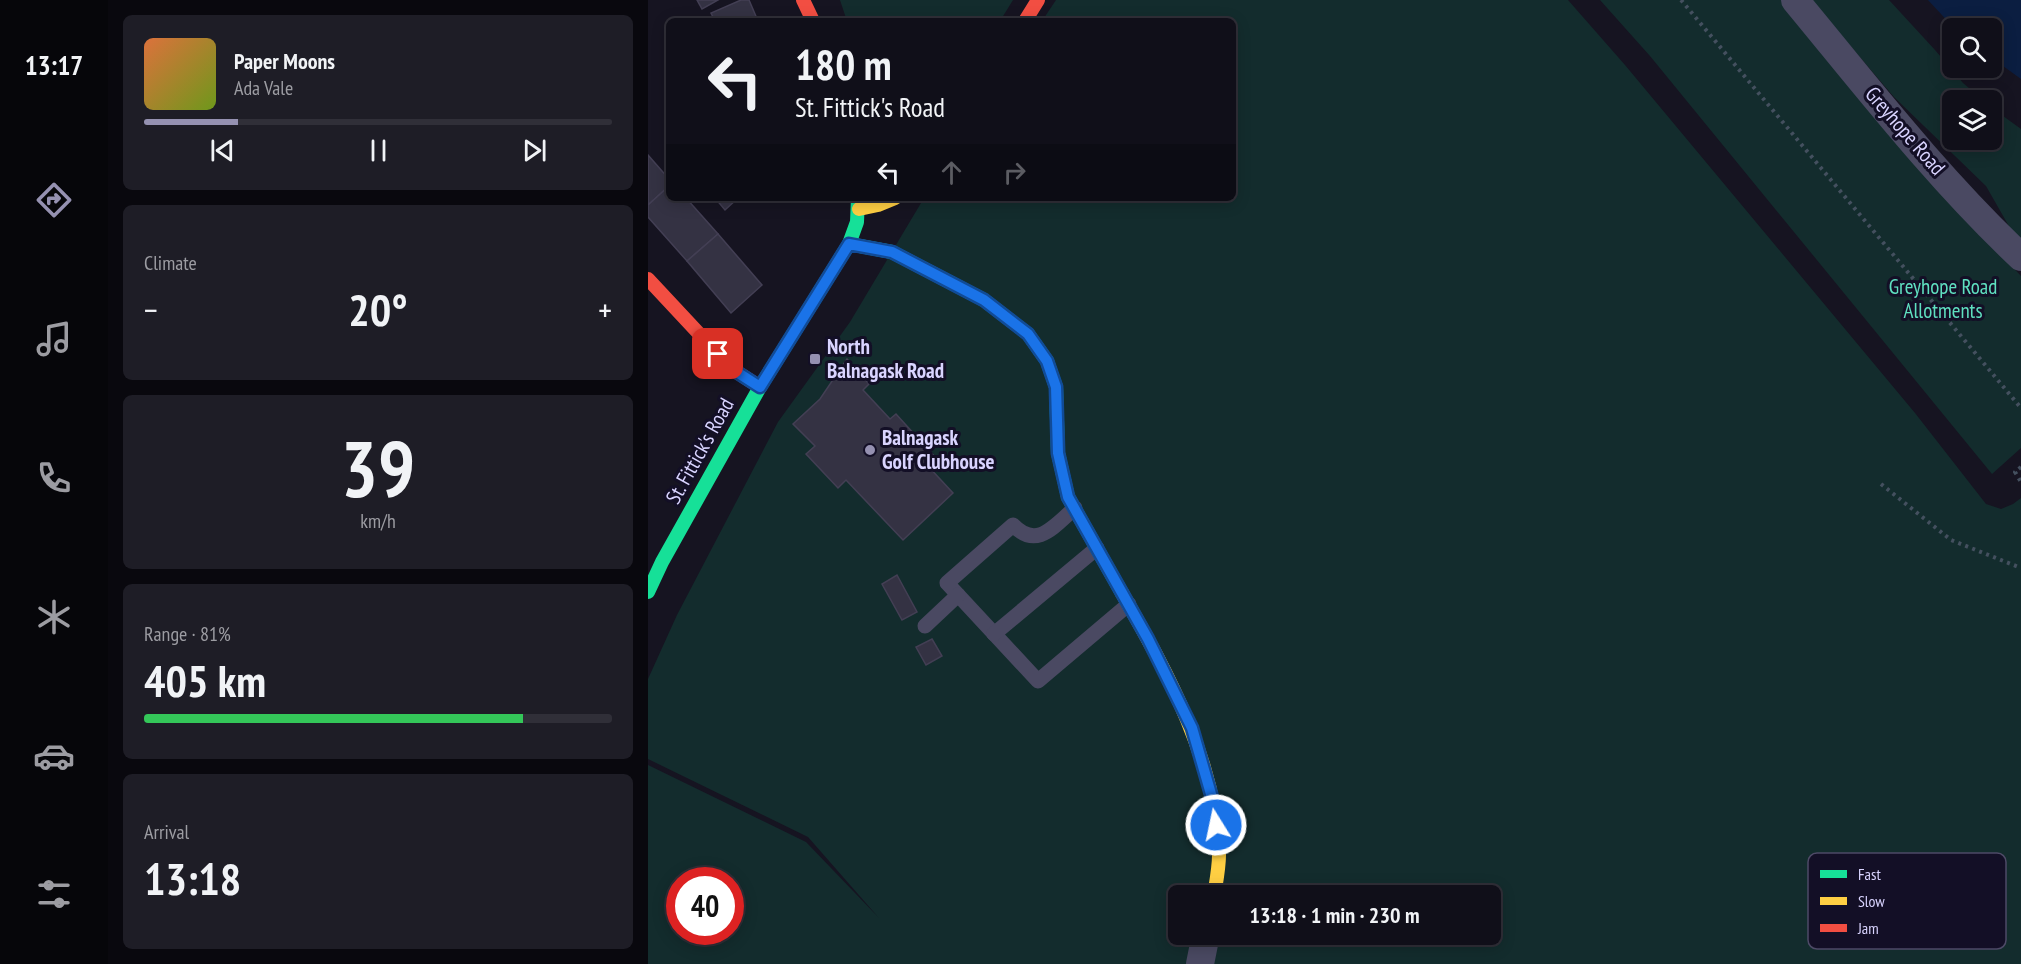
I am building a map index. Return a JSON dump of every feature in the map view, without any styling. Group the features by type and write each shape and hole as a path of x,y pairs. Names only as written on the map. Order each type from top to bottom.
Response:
{"street":[{"path":"803,0 812,18"},
{"path":"1027,18 1038,0"},
{"name":"Greyhope Road","path":"1795,0 1952,185 1995,232 2021,256"},
{"name":"St. Fittick's Road","path":"648,592 662,562 760,387 849,244 857,228 858,203 878,206 889,201"},
{"path":"849,244 892,252 984,300 1028,334 1047,361 1056,387 1058,453 1068,497 1148,639 1192,728 1215,808 1219,857 1215,885"},
{"path":"648,280 732,369 760,387"},
{"path":"1200,964 1204,945"}],"lane":[{"path":"1075,508 1045,533 1028,536 1012,525 947,583 1038,681 1129,604"},
{"path":"994,634 1097,548"},
{"path":"648,554 662,562"},
{"path":"925,626 958,595"}],"path":[{"path":"1681,0 2021,408"},
{"path":"2021,467 2015,472 2021,482"},
{"path":"1881,484 1951,540 2021,568"}],"green space":[{"path":"840,0 1013,0 1002,18 846,18"},
{"path":"1056,0 1568,0 1625,65 1915,413 1986,504 2001,509 2021,498 2021,964 648,964 648,765 806,842 879,918 808,837 648,759 648,679 677,615 778,422 850,322 922,201 1236,201 1236,18 1044,18"},
{"name":"Greyhope Road Allotments","path":"1600,0 1784,0 1929,179 2021,276 2021,448 1992,474 1650,56"},
{"path":"1811,0 1889,0 1942,58 1942,78 1959,78 1971,90 1942,90 1942,143 1894,97"},
{"path":"2002,115 2021,129 2021,239 2010,228 1986,186 1949,150 2002,150"}],"water":[{"path":"1928,0 2021,0 2021,79 2002,65 2002,18 1945,18"}],"building":[{"path":"697,0 718,0 702,9"},
{"path":"741,0 749,0 757,18 714,18 711,13"},
{"path":"648,155 666,176 666,189 648,205"},
{"path":"666,189 666,201 689,201 718,234 687,261 648,217 648,205"},
{"path":"718,201 735,201 725,210"},
{"path":"718,234 762,285 731,313 687,261"},
{"name":"Balnagask Golf Clubhouse","path":"847,359 869,384 863,390 890,419 896,414 935,457 927,465 953,493 903,540 846,480 838,488 806,454 815,446 793,424 820,399"},
{"path":"897,575 917,612 902,620 882,584"},
{"path":"932,639 942,656 926,665 916,647"}],"traffic: fast":[{"path":"648,592 662,562 760,387 849,244 857,222 858,201"},
{"path":"849,244 892,252 984,300 1028,334 1047,361 1056,387 1058,453 1068,497 1122,593"}],"traffic: slow":[{"path":"859,209 888,201"},
{"path":"1122,593 1172,686 1199,752 1216,820 1219,855 1216,885"}],"traffic: jam":[{"path":"803,0 812,18"},
{"path":"1027,18 1038,0"},
{"path":"648,279 732,369 760,387"}],"place":[{"name":"North Balnagask Road","path":"815,359"},
{"name":"Balnagask Golf Clubhouse","path":"870,450"}],"route":[{"path":"718,354 732,369 760,387 849,244 892,252 984,300 1028,334 1047,361 1056,387 1058,453 1068,497 1148,639 1192,728 1215,808 1216,825"}]}
